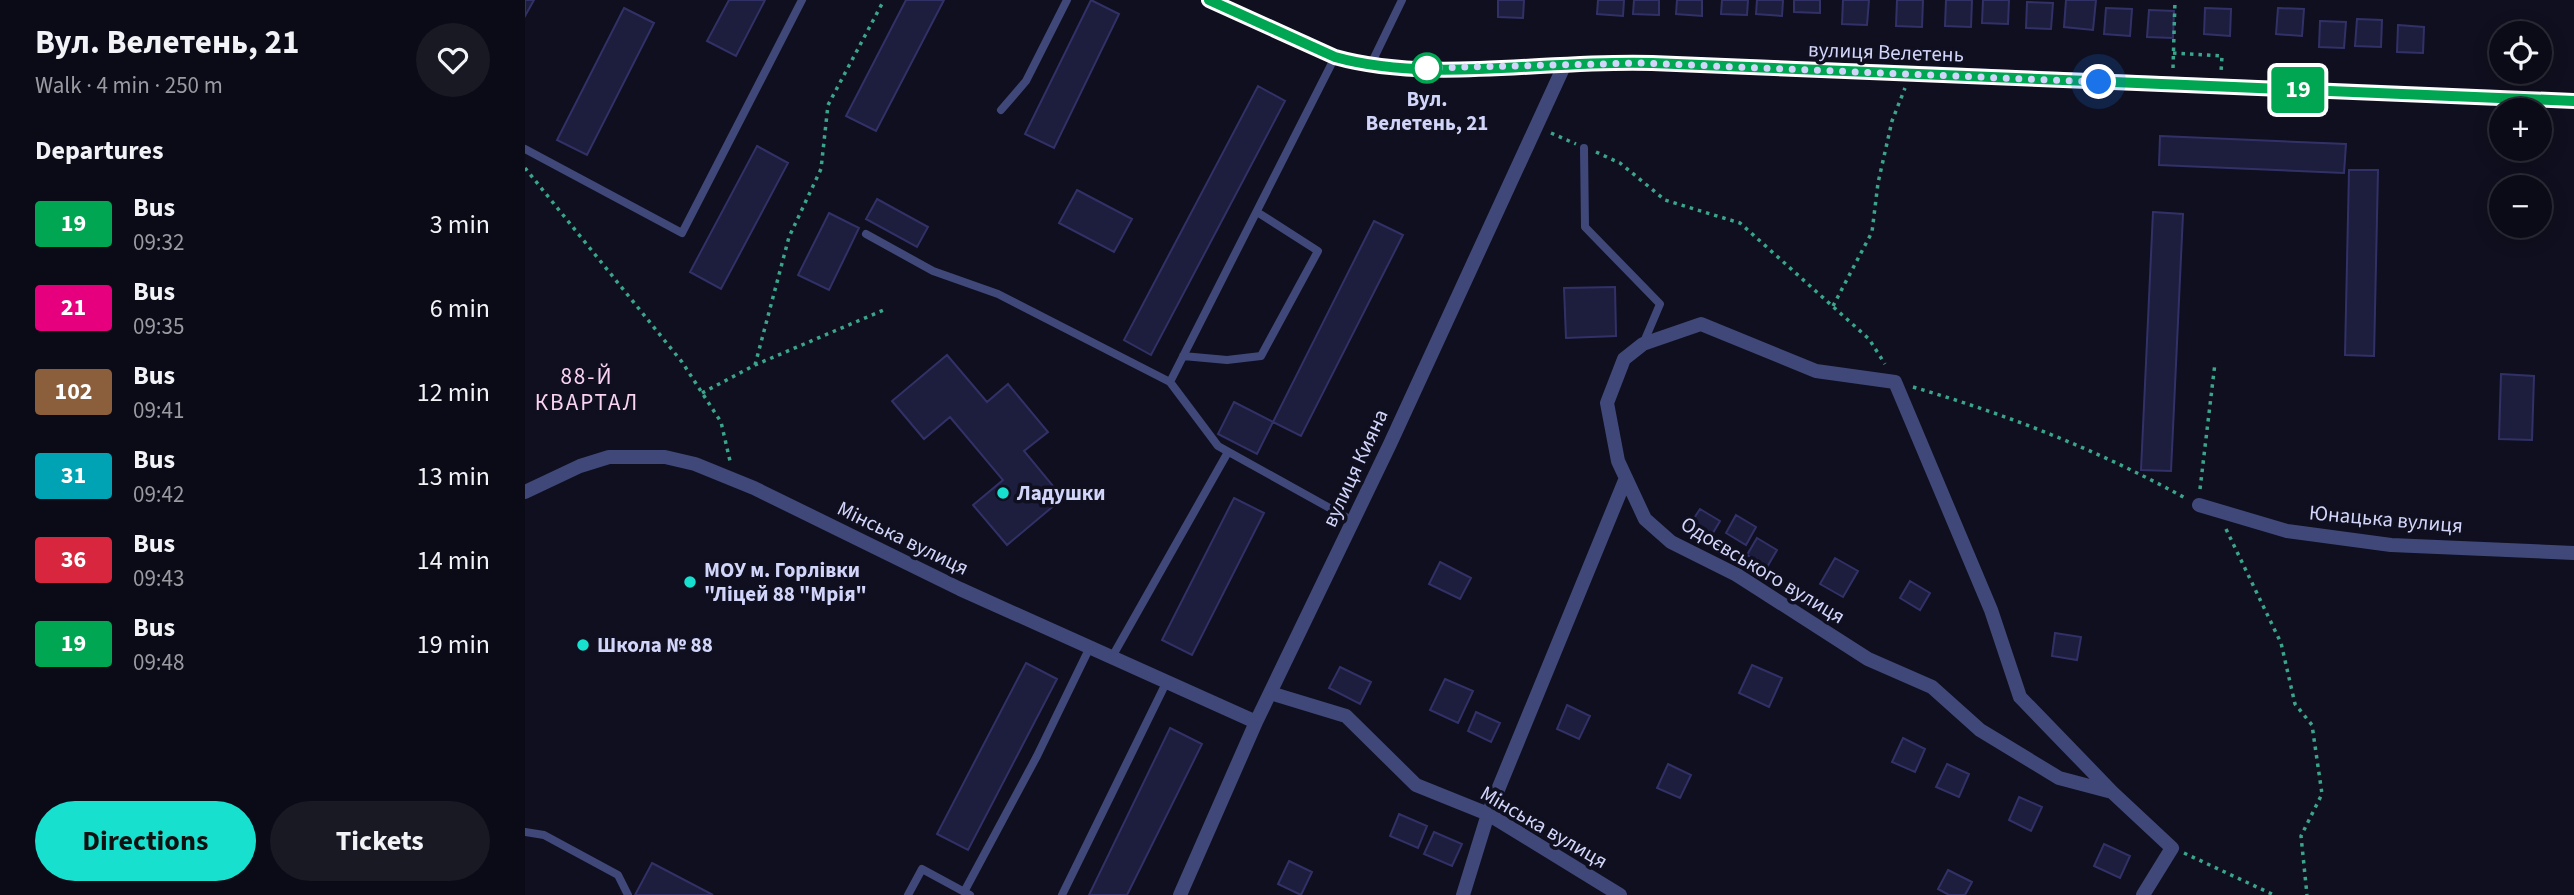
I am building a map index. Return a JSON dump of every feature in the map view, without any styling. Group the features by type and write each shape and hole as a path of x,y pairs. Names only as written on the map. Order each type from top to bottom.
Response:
{"street":[{"name":"вулиця Велетень","path":"1209,0 1335,57 1371,64 1427,68 1641,63 2574,101"},
{"name":"вулиця Кияна","path":"1186,893 1256,722 1353,521 1564,66"},
{"name":"Одоєвського вулиця","path":"1895,382 1816,370 1701,324 1643,344 1623,359 1607,403 1618,461 1646,519 1671,542 1737,575 1868,659 1932,687 1980,730 2059,778 2112,792 2172,848"},
{"path":"1895,382 1991,610 2020,698 2112,792"},
{"name":"Мінська вулиця","path":"525,492 610,457 664,457 695,464 733,479 960,589 1256,722"},
{"path":"1463,895 1488,814 1626,478"},
{"name":"Юнацька вулиця","path":"2199,505 2287,531 2391,545 2574,552"},
{"name":"Мінська вулиця","path":"1270,692 1346,716 1416,785 1488,814 1621,895"},
{"path":"2143,895 2172,848"}],"lane":[{"path":"525,149 682,233 802,0"},
{"path":"1001,110 1026,81 1067,0"},
{"path":"1371,64 1402,0"},
{"path":"1170,382 1335,57"},
{"path":"1584,148 1585,227 1660,304 1643,344"},
{"path":"1183,356 1227,360 1261,356 1318,251 1257,212"},
{"path":"866,234 933,271 1023,306 1170,382 1210,437 1228,452 1353,521"},
{"path":"1112,657 1228,452"},
{"path":"908,895 922,869 967,893 1090,647"},
{"path":"1062,895 1167,681"},
{"path":"525,832 544,835 618,875 628,895"}],"path":[{"path":"755,365 789,237 821,169 828,105 884,0"},
{"path":"2172,85 2175,0"},
{"path":"2173,53 2222,56 2221,87"},
{"path":"1833,306 1872,232 1878,183 1907,74"},
{"path":"1536,126 1620,163 1665,200 1741,223 1869,338 1895,382 1986,408 2119,462 2199,505 2215,363"},
{"path":"525,168 659,331 702,393 721,422 733,479"},
{"path":"702,393 755,365 886,309"},
{"path":"2222,524 2234,541 2281,643 2295,704 2312,725 2322,794 2301,836 2307,895"},
{"path":"2172,848 2274,895"}],"building":[{"path":"525,0 534,0 525,16"},
{"path":"729,0 765,0 736,56 707,41"},
{"path":"906,0 944,0 876,131 846,116"},
{"path":"1091,0 1119,14 1054,148 1025,134"},
{"path":"1498,0 1524,0 1523,18 1498,17"},
{"path":"1598,0 1624,0 1623,16 1597,14"},
{"path":"1634,0 1659,0 1659,15 1633,14"},
{"path":"1677,0 1702,0 1702,16 1676,14"},
{"path":"1722,0 1748,0 1747,15 1721,14"},
{"path":"1757,0 1783,0 1782,16 1756,14"},
{"path":"1794,0 1820,0 1820,13 1794,12"},
{"path":"1843,0 1869,0 1867,25 1842,24"},
{"path":"1897,0 1923,0 1922,27 1896,26"},
{"path":"1946,0 1972,0 1971,27 1945,26"},
{"path":"1983,0 2009,0 2008,24 1982,23"},
{"path":"2066,0 2096,0 2093,30 2064,27"},
{"path":"2027,2 2053,3 2051,29 2026,28"},
{"path":"624,8 654,23 587,155 557,140"},
{"path":"2106,8 2132,9 2130,36 2104,34"},
{"path":"2205,8 2231,9 2230,36 2204,34"},
{"path":"2278,8 2304,9 2302,36 2276,34"},
{"path":"2149,10 2174,11 2173,38 2147,37"},
{"path":"2357,19 2382,20 2381,47 2355,46"},
{"path":"2320,21 2346,22 2344,48 2319,47"},
{"path":"2398,25 2424,27 2423,53 2397,52"},
{"path":"1258,86 1285,101 1151,355 1124,340"},
{"path":"2160,136 2346,144 2344,173 2159,165"},
{"path":"757,146 788,163 721,289 690,272"},
{"path":"2349,170 2378,170 2374,356 2345,355"},
{"path":"1077,190 1132,219 1114,252 1059,223"},
{"path":"877,199 928,227 917,247 866,219"},
{"path":"2153,212 2183,214 2171,471 2141,470"},
{"path":"829,213 859,228 829,290 798,275"},
{"path":"1374,221 1403,235 1301,436 1273,422"},
{"path":"1615,287 1616,336 1566,338 1564,288"},
{"path":"947,355 987,402 1008,384 1048,432 1024,451 1063,498 1007,545 973,505 1003,480 950,417 924,439 892,401"},
{"path":"2501,374 2534,376 2532,440 2499,439"},
{"path":"1234,402 1273,422 1257,454 1218,434"},
{"path":"1234,498 1264,513 1192,655 1162,640"},
{"path":"1700,509 1720,521 1710,538 1689,526"},
{"path":"1736,515 1756,527 1746,545 1726,533"},
{"path":"1757,538 1777,550 1767,567 1747,555"},
{"path":"1835,558 1858,571 1843,597 1820,584"},
{"path":"1440,562 1471,578 1460,599 1429,584"},
{"path":"1910,581 1930,593 1920,610 1900,598"},
{"path":"2055,633 2081,637 2077,660 2052,656"},
{"path":"1026,663 1057,679 968,850 937,834"},
{"path":"1752,665 1782,678 1769,707 1739,693"},
{"path":"1340,667 1371,682 1360,704 1329,688"},
{"path":"1445,679 1473,691 1458,723 1430,710"},
{"path":"1567,705 1590,716 1579,739 1557,729"},
{"path":"1476,712 1500,723 1491,742 1468,731"},
{"path":"1170,728 1202,744 1127,895 1089,895"},
{"path":"1903,738 1925,749 1915,772 1892,762"},
{"path":"1668,764 1691,775 1680,798 1657,788"},
{"path":"1947,764 1969,774 1959,797 1936,787"},
{"path":"2019,797 2042,807 2031,831 2009,820"},
{"path":"1399,814 1427,826 1418,848 1390,836"},
{"path":"1434,832 1462,844 1452,866 1424,854"},
{"path":"2104,844 2130,856 2120,878 2094,866"},
{"path":"1289,861 1312,872 1301,895 1278,884"},
{"path":"652,863 713,895 635,895"},
{"path":"1948,870 1972,882 1965,895 1949,895 1938,889"}],"bus line":[{"name":"19","path":"1209,0 1351,62 1427,68 1641,63 2574,101"}],"place":[{"name":"Вул. Велетень, 21","path":"1427,68"},
{"name":"Ладушки","path":"1003,493"},
{"name":"МОУ м. Горлівки \"Ліцей 88 \"Мрія\"","path":"690,582"},
{"name":"Школа № 88","path":"583,645"}],"district":[{"name":"88-Й КВАРТАЛ","path":"587,389"}],"route":[{"path":"1427,68 1641,63 2099,82"}]}
